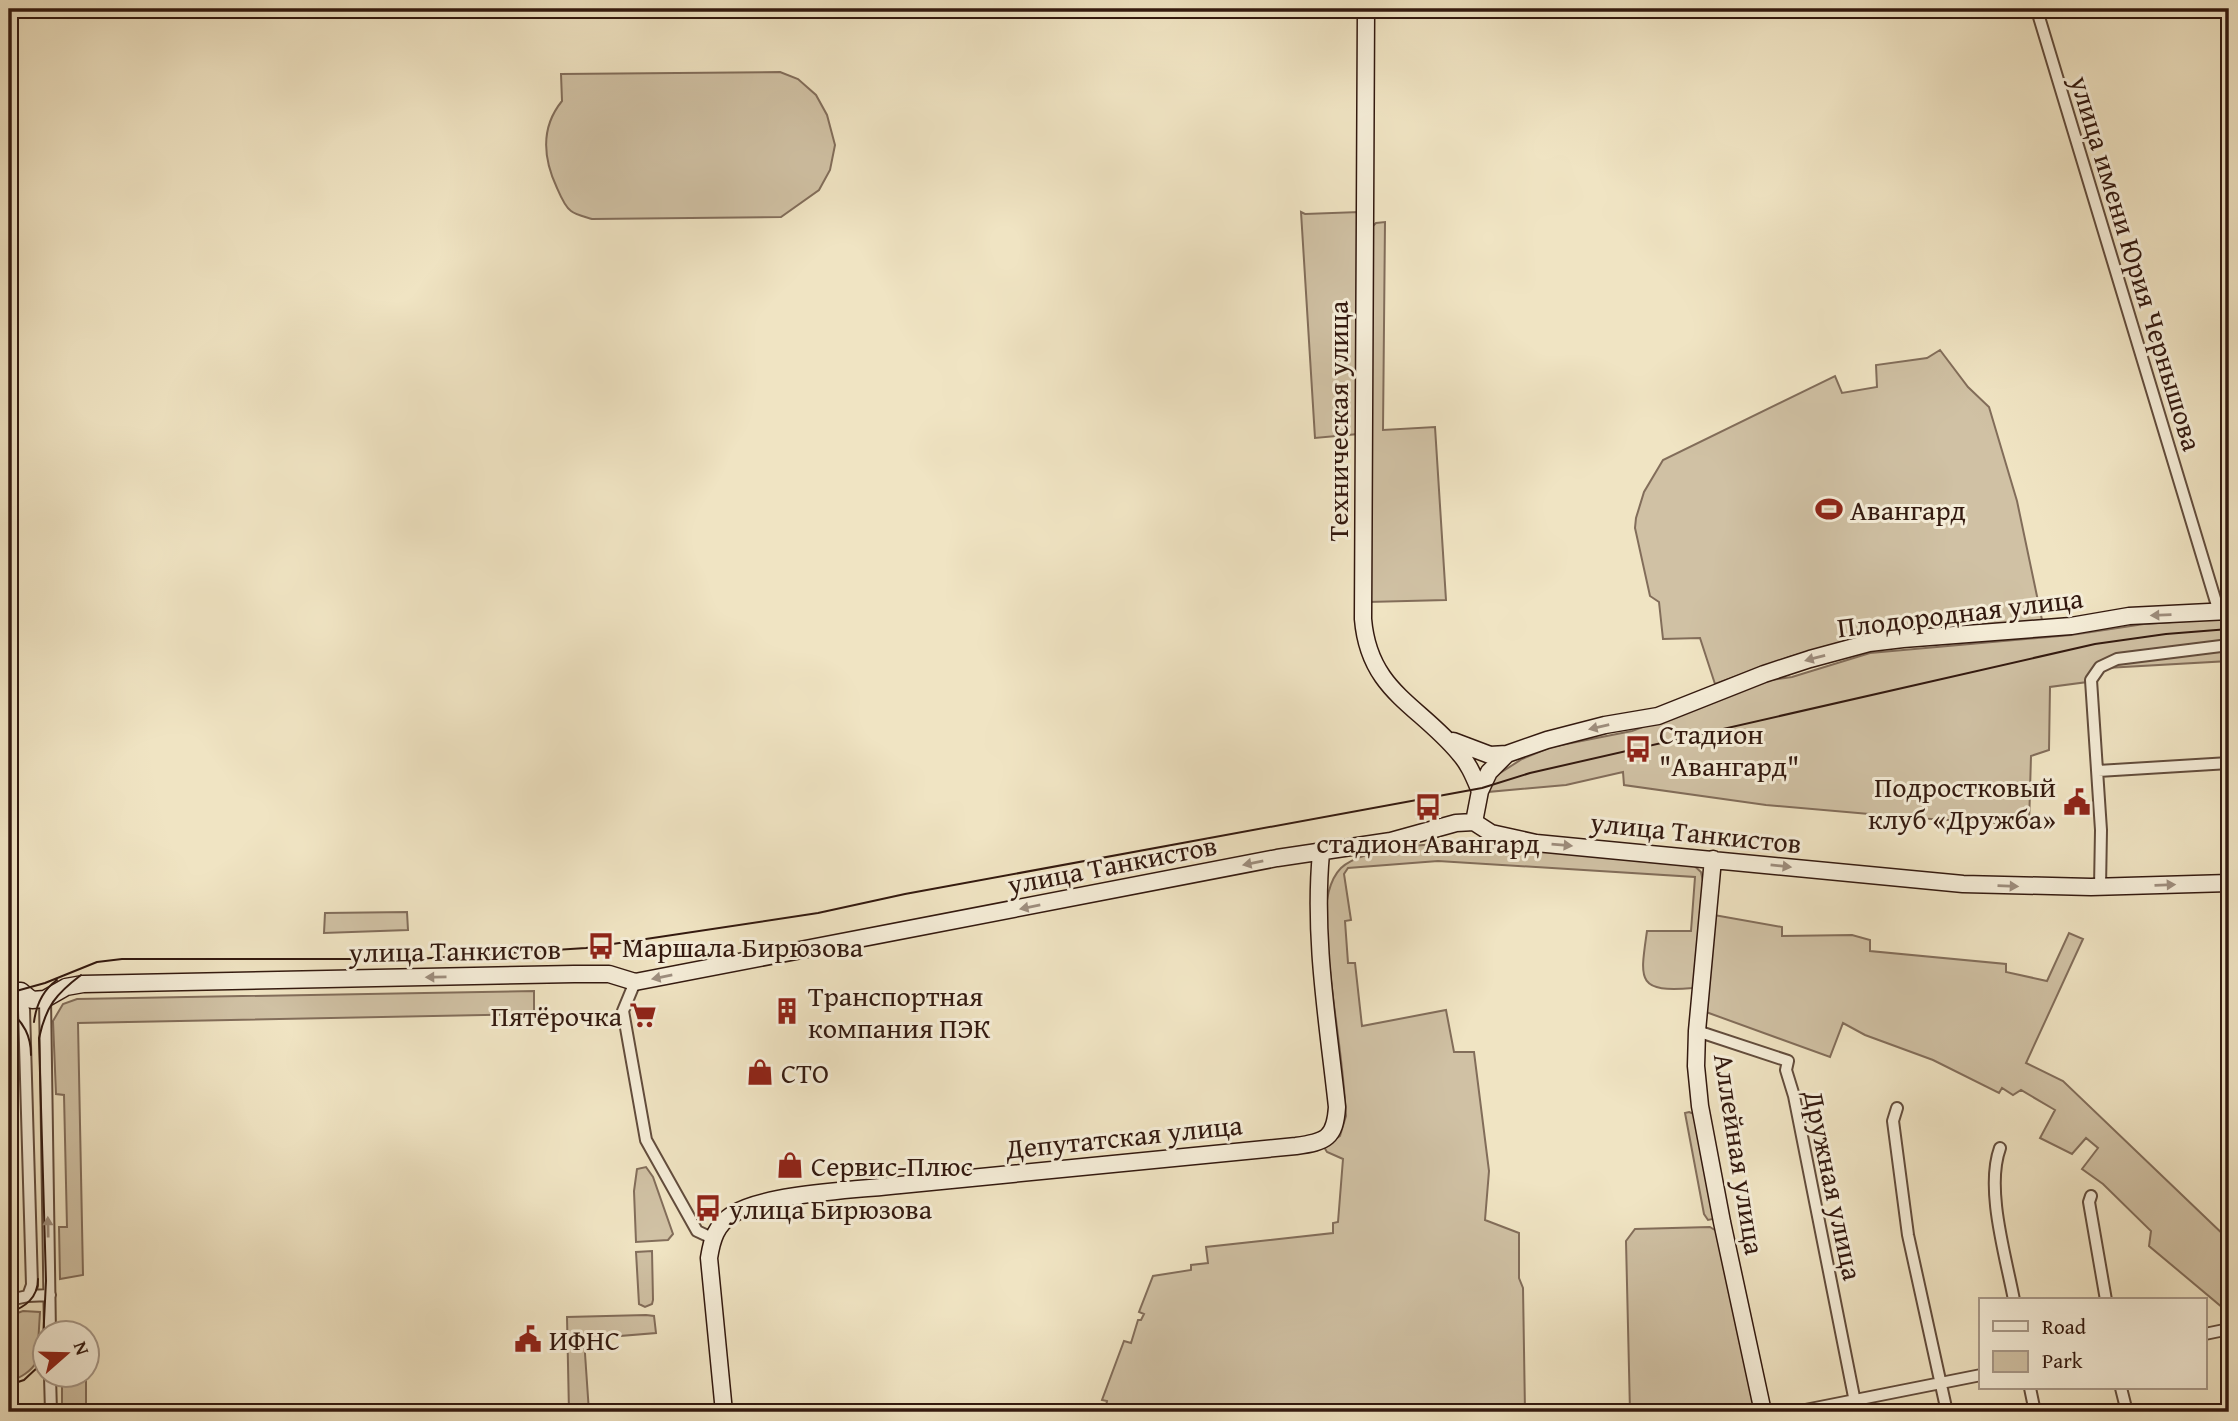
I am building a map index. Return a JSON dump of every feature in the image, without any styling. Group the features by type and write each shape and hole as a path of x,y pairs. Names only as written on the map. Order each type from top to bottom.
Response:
{"main road":[{"name":"Техническая улица","path":"1366,9 1364,641 1379,673 1391,689 1459,752 1480,791"},
{"name":"Плодородная улица","path":"1507,754 1605,725 1658,716 1764,674 1869,643 2071,626 2129,616 2224,611"},
{"path":"1442,736 1490,755 1507,754"},
{"path":"1474,822 1480,791 1489,772 1507,754"},
{"name":"улица Танкистов","path":"26,998 83,984 574,974 609,974 635,982 1277,858 1391,841 1456,823 1474,822 1491,833 1536,843 1963,884 2100,887 2229,883"},
{"name":"Депутатская улица","path":"712,1238 720,1224 734,1214 762,1202 1313,1144 1331,1133 1336,1125 1337,1107 1318,932 1317,895 1321,853"},
{"name":"Аллейная улица","path":"1713,859 1696,1066 1700,1106 1763,1412"},
{"path":"712,1238 709,1258 724,1412"}],"street":[{"name":"улица имени Юрия Чернышова","path":"2039,9 2043,30 2224,611"},
{"path":"2100,887 2098,771 2091,680 2100,667 2117,659 2229,645"},
{"path":"2098,771 2229,763"},
{"path":"635,982 623,1011 646,1140 697,1231 712,1238"},
{"path":"26,998 50,1320"},
{"path":"26,998 32,1285 28,1296"},
{"name":"Дружная улица","path":"1697,1031 1788,1061 1786,1070 1794,1096 1856,1406"},
{"path":"1897,1108 1893,1121 1908,1236 1947,1412"},
{"path":"2000,1148 1994,1186 2014,1298"},
{"path":"2091,1196 2089,1202 2106,1298"},
{"path":"9,1300 50,1295"},
{"path":"2206,1334 2229,1329"},
{"path":"1795,1412 1856,1406 1979,1375"},
{"path":"50,1390 51,1412"},
{"path":"2030,1390 2035,1412"},
{"path":"2122,1390 2127,1412"}],"green space":[{"path":"780,72 798,79 816,95 827,115 835,145 830,170 819,190 781,217 592,219 573,212 565,204 552,177 546,143 550,122 562,101 561,74"},
{"path":"1301,212 1359,212 1358,434 1315,438"},
{"path":"1385,222 1383,430 1435,427 1446,600 1368,602 1370,229 1376,223"},
{"name":"Авангард","path":"1940,350 1968,387 1989,407 2017,501 2042,620 1991,628 1871,634 1789,657 1715,684 1700,638 1663,639 1659,602 1650,596 1635,528 1644,492 1663,460 1835,376 1842,393 1877,387 1876,365 1927,358"},
{"path":"2229,618 2229,661 2106,668 2095,681 2050,687 2049,750 2031,756 2029,825 1766,805 1624,785 1623,772 1566,785 1487,792 1491,780 1497,775 1522,759 1551,747 1632,731 1764,681 1792,677 1870,653 2071,635 2144,624"},
{"path":"1481,842 1690,862 1701,872 1703,881 1693,988 1674,989 1661,988 1646,980 1643,961 1647,931 1691,931 1695,877 1438,861 1348,868 1344,874 1351,920 1345,921 1348,963 1355,963 1362,1026 1446,1010 1454,1052 1474,1052 1489,1171 1485,1220 1519,1233 1519,1278 1523,1288 1525,1412 1105,1411 1107,1401 1102,1400 1124,1341 1131,1343 1138,1320 1141,1320 1144,1314 1139,1312 1153,1276 1191,1270 1191,1265 1208,1263 1206,1247 1333,1233 1333,1223 1338,1222 1343,1159 1327,1152 1324,1147 1340,1136 1346,1116 1326,919 1326,906 1333,879 1341,868 1368,854 1408,847"},
{"path":"407,912 408,930 324,933 325,913"},
{"path":"1714,915 1782,927 1782,936 1852,935 1870,940 1870,951 2006,964 2006,972 2047,981 2069,933 2083,939 2026,1063 2063,1081 2229,1240 2229,1313 2149,1246 2151,1231 2103,1184 2082,1169 2098,1148 2086,1138 2072,1154 2040,1138 2055,1110 2021,1090 2013,1095 2002,1088 1999,1093 1933,1060 1865,1035 1843,1023 1830,1057 1706,1012"},
{"path":"534,991 534,1014 78,1023 83,1275 60,1279 59,1227 67,1227 64,1095 56,1094 53,1021 63,1004 77,999"},
{"path":"1685,1113 1694,1114 1715,1213 1713,1219 1708,1220 1704,1214"},
{"path":"646,1167 653,1177 673,1234 668,1240 636,1242 634,1191 637,1169"},
{"path":"1710,1227 1718,1232 1755,1411 1630,1412 1626,1241 1635,1229"},
{"path":"652,1251 653,1300 652,1304 645,1307 639,1304 636,1252"},
{"path":"23,1311 40,1312 40,1320 32,1320 32,1368 9,1382 9,1316"},
{"path":"654,1316 656,1333 584,1339 589,1412 569,1412 567,1317"},
{"path":"62,1390 86,1390 86,1412 62,1412"}],"tram line":[{"path":"9,993 45,983 97,962 122,959 416,959 586,948 818,913 905,894 1482,788 1530,773 2095,644 2229,629"},
{"path":"9,1385 24,1380 39,1366 43,1341 46,1281 39,1038 53,1002 81,975"},
{"path":"34,1022 41,999 57,980"},
{"path":"9,1010 26,1030 31,1055"},
{"path":"9,1313 30,1301 36,1291 38,1279"}],"place":[{"name":"Авангард","path":"1829,509"},
{"name":"Стадион \"Авангард\"","path":"1638,749"},
{"name":"Подростковый клуб «Дружба»","path":"2077,802"},
{"name":"стадион Авангард","path":"1428,807"},
{"name":"Маршала Бирюзова","path":"601,946"},
{"name":"Транспортная компания ПЭК","path":"787,1011"},
{"name":"Пятёрочка","path":"643,1015"},
{"name":"СТО","path":"760,1072"},
{"name":"Сервис-Плюс","path":"790,1165"},
{"name":"улица Бирюзова","path":"708,1208"},
{"name":"ИФНС","path":"528,1339"}]}
